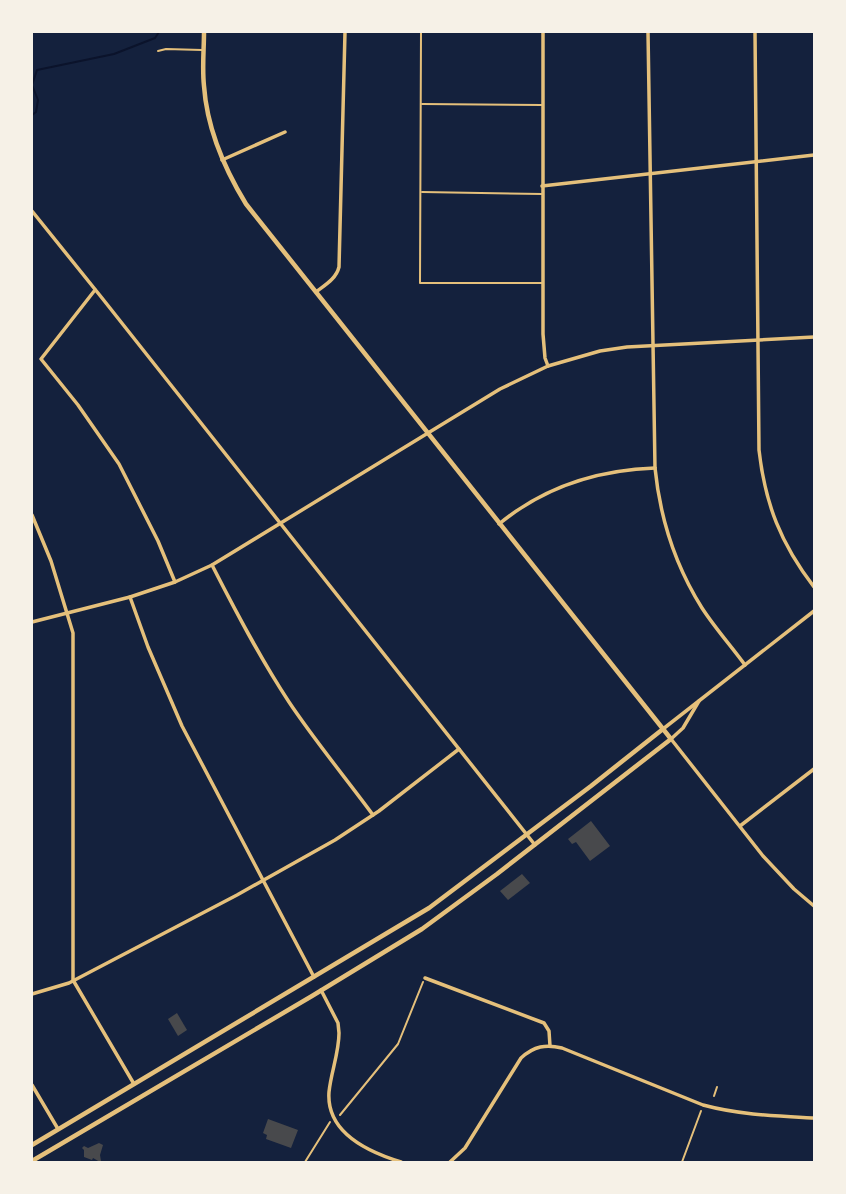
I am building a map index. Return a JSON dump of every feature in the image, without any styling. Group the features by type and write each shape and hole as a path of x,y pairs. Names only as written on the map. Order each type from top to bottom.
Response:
{"street":[{"path":"204,32 203,77 212,131 222,160 246,204 740,826 779,874 814,906"},
{"path":"316,292 334,277 339,267 345,32"},
{"path":"542,32 542,283 543,334 548,366"},
{"path":"648,32 655,468 666,526 685,577 703,609 745,665"},
{"path":"755,32 758,443 762,476 778,529 814,587"},
{"path":"222,160 285,132"},
{"path":"542,186 814,155"},
{"path":"32,211 535,845"},
{"path":"95,290 41,359 78,405 119,464 158,541 175,582"},
{"path":"32,622 130,597 175,582 212,565 500,389 548,366 600,351 653,345 814,337"},
{"path":"499,524 530,502 579,480 604,473 655,468"},
{"path":"32,515 68,613 74,644 74,980 134,1084"},
{"path":"212,565 239,618 289,702 373,815"},
{"path":"130,597 156,668 182,726 314,977"},
{"path":"32,1145 429,908 814,611"},
{"path":"32,1161 422,929 671,740 683,728 699,701"},
{"path":"32,995 74,980 305,858 373,815 460,748"},
{"path":"740,826 814,769"},
{"path":"425,978 544,1023 549,1031 550,1046"},
{"path":"321,990 338,1023 340,1033 329,1092 335,1119 345,1133 362,1146 401,1163"},
{"path":"450,1163 465,1148 521,1058 536,1048 550,1046 703,1105 747,1114 814,1118"},
{"path":"32,1085 58,1129"}],"lane":[{"path":"421,32 420,283 542,283"},
{"path":"158,51 203,50"},
{"path":"421,104 542,105"},
{"path":"421,192 542,194"}],"path":[{"path":"305,1163 328,1124 344,1111 398,1044 425,978"},
{"path":"714,1096 717,1087"},
{"path":"681,1163 701,1110"}],"building":[{"path":"591,821 610,846 590,861 576,842 572,844 568,839"},
{"path":"522,874 530,883 508,900 500,891"},
{"path":"177,1013 187,1030 178,1036 168,1019"},
{"path":"268,1119 298,1130 291,1148 266,1139 267,1135 263,1133"},
{"path":"99,1143 103,1145 100,1162 84,1157 84,1146 88,1148"}],"waterway":[{"path":"32,115 36,112 38,100 32,85 37,70 114,54 155,38 159,32"}]}
